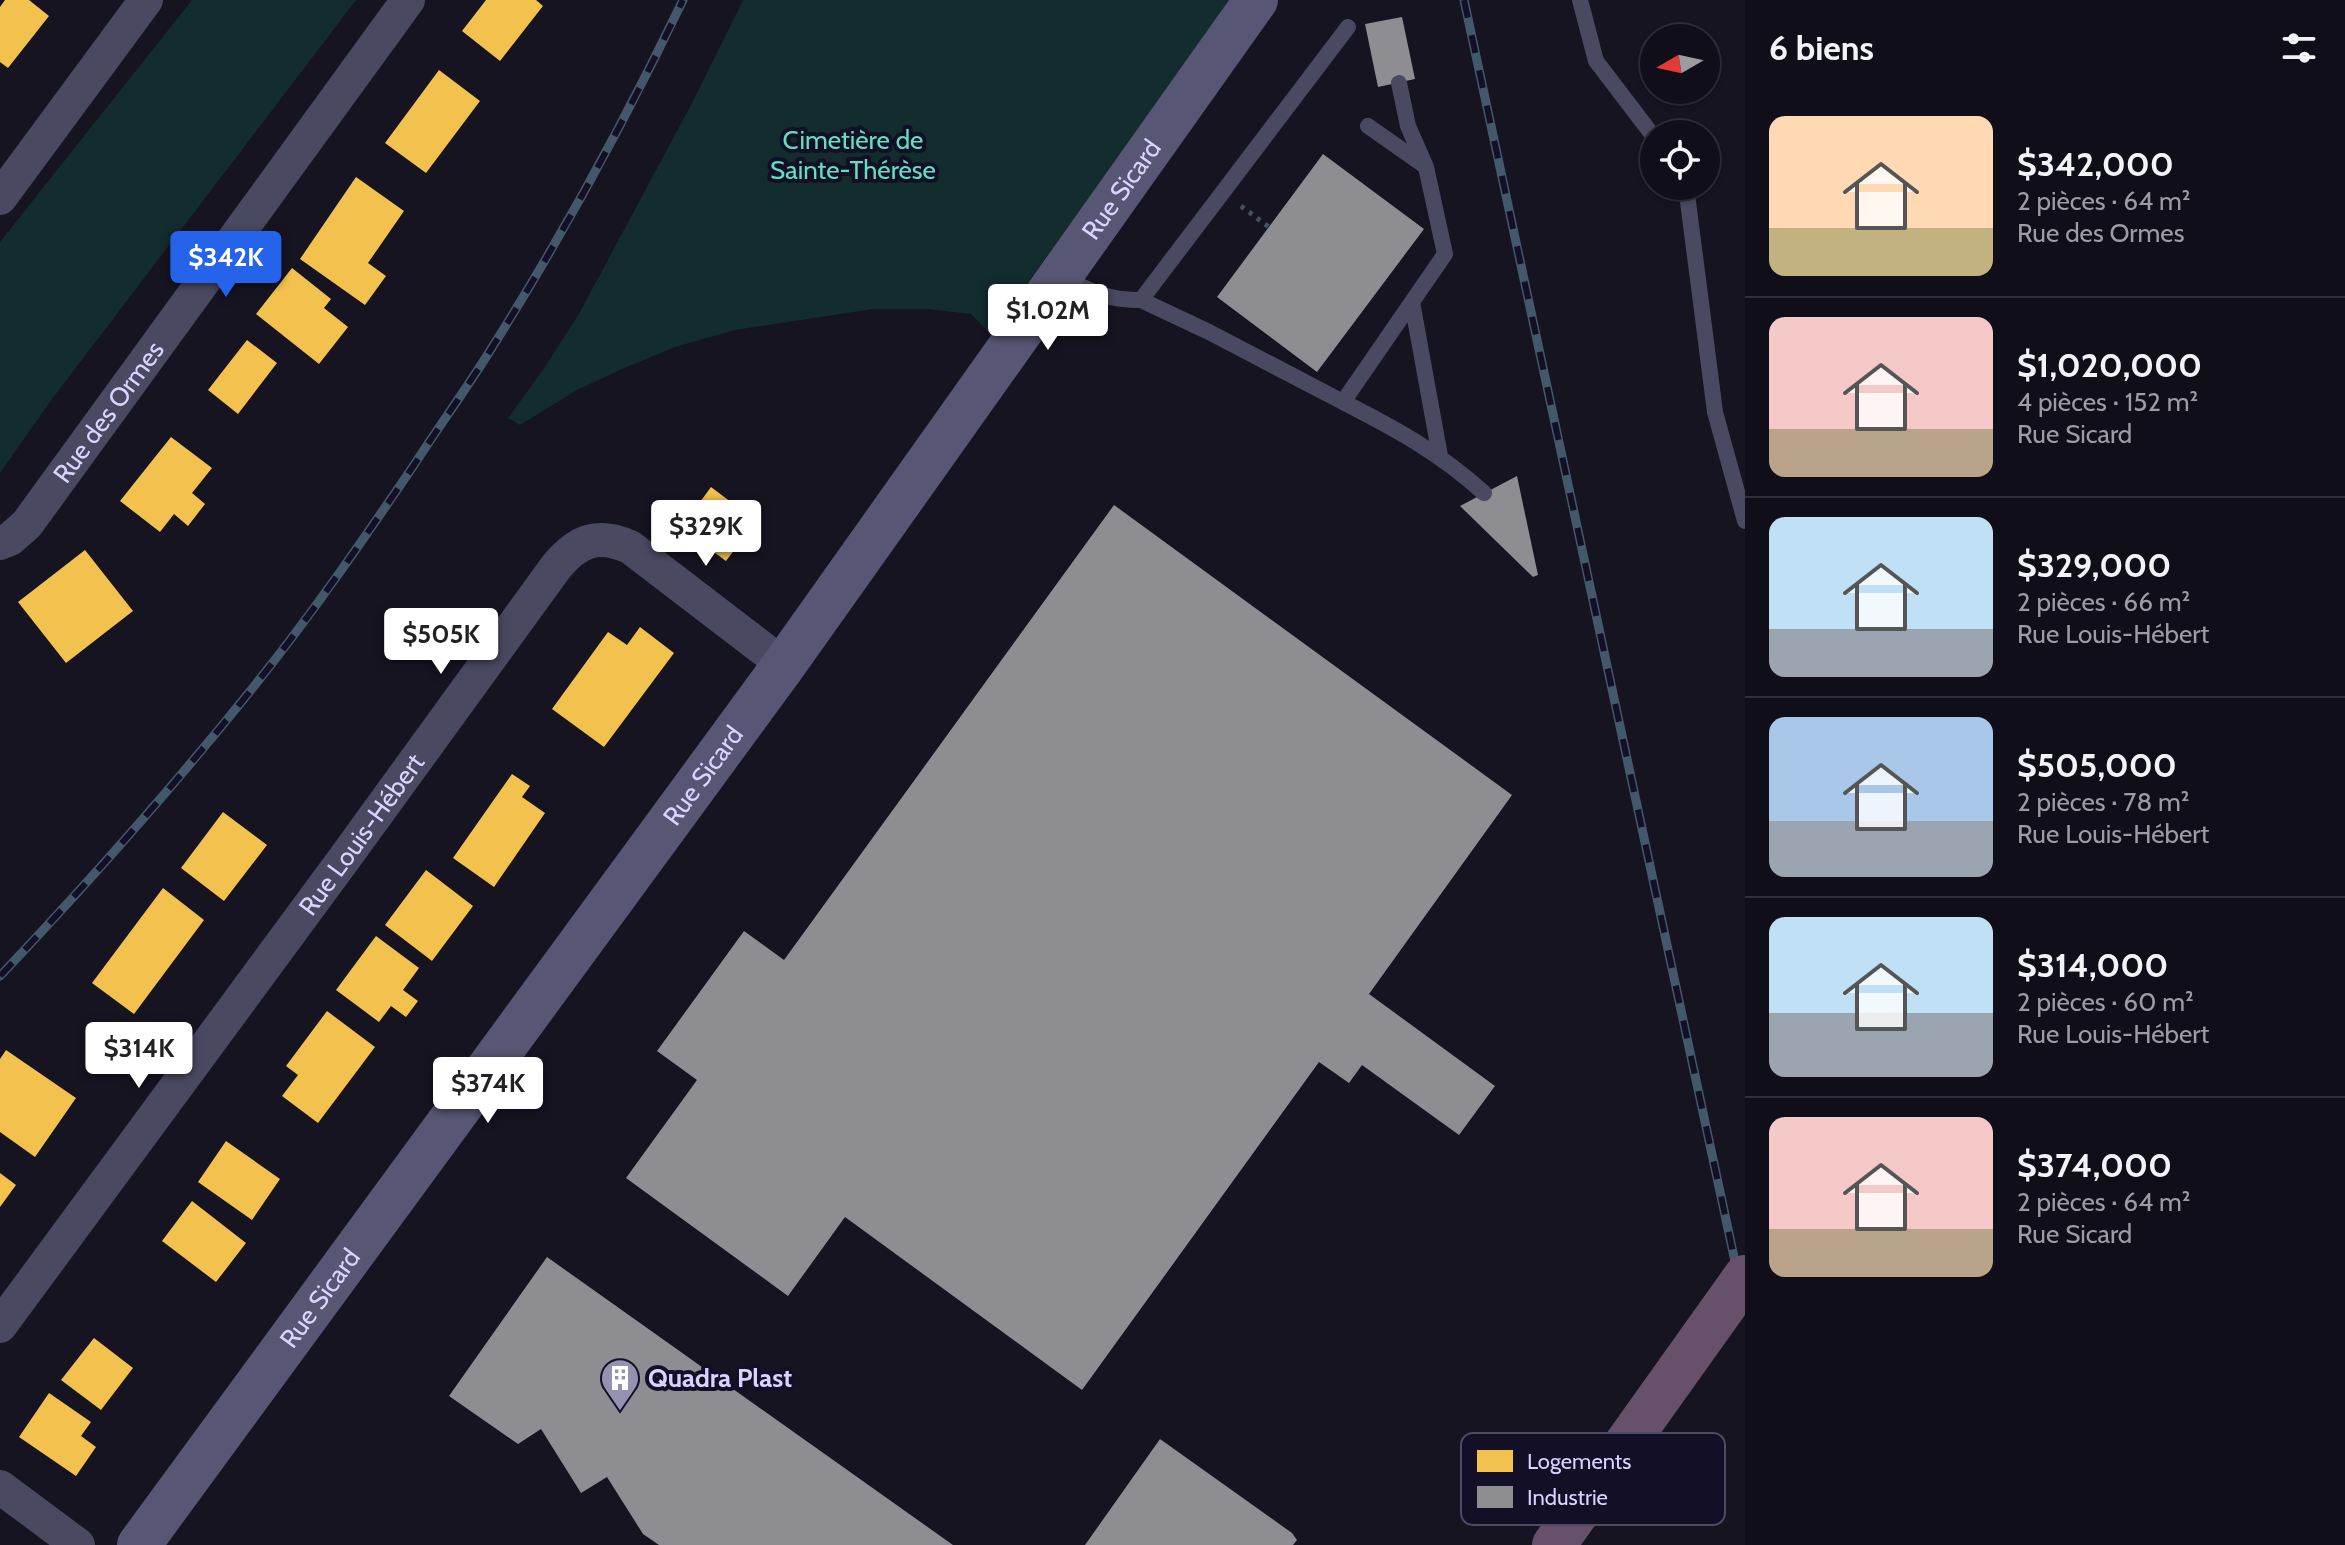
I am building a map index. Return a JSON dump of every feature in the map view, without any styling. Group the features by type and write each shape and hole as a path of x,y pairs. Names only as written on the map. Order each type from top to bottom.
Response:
{"highway":[{"path":"1634,1433 1745,1277"},
{"path":"1554,1545 1568,1525"}],"street":[{"path":"0,198 146,0"},
{"name":"Rue des Ormes","path":"0,543 10,539 27,524 408,0"},
{"name":"Rue Sicard","path":"139,1545 784,665 1256,0"},
{"name":"Rue Louis-Hébert","path":"0,1326 556,567 573,549 594,540 612,541 630,547 784,665"},
{"path":"0,1487 78,1545"}],"lane":[{"path":"1580,0 1596,61 1641,120"},
{"path":"1141,300 1348,27"},
{"path":"1343,402 1445,254 1426,167 1408,126 1399,83"},
{"path":"1368,126 1426,167"},
{"path":"1688,200 1715,412 1745,521"},
{"path":"1061,276 1104,297 1141,300 1209,332 1410,436 1440,456 1484,493"},
{"path":"1412,302 1440,456"}],"path":[{"path":"1224,193 1269,227"}],"green space":[{"path":"192,0 356,0 52,399 0,473 0,242"},
{"name":"Cimetière de Sainte-Thérèse","path":"743,0 1230,0 991,334 971,314 928,309 873,309 735,330 675,347 622,369 577,390 520,425 508,418 580,312 692,103"}],"building: Logements":[{"path":"5,0 29,0 49,16 8,68 0,62 0,7"},
{"path":"486,0 536,0 543,6 500,61 462,31"},
{"path":"439,70 480,101 426,173 385,143"},
{"path":"356,177 404,211 368,263 386,276 365,305 300,259"},
{"path":"292,268 331,299 324,308 348,327 319,364 256,314"},
{"path":"247,340 277,363 238,414 208,390"},
{"path":"171,437 212,468 192,493 205,504 188,526 174,514 160,532 120,501"},
{"path":"711,487 756,521 726,561 681,528"},
{"path":"85,550 133,611 66,663 18,602"},
{"path":"640,627 674,653 604,747 552,709 608,632 627,645"},
{"path":"512,774 530,786 522,797 545,813 494,887 453,858"},
{"path":"223,812 267,845 224,901 181,868"},
{"path":"426,870 473,906 432,961 385,925"},
{"path":"163,888 204,920 134,1014 92,983"},
{"path":"376,936 419,968 403,990 418,1001 406,1017 391,1006 379,1022 336,990"},
{"path":"327,1011 375,1047 318,1123 282,1096 298,1075 286,1066"},
{"path":"6,1050 76,1098 35,1157 0,1132 0,1059"},
{"path":"226,1141 280,1179 252,1220 198,1182"},
{"path":"0,1173 16,1185 0,1207"},
{"path":"192,1201 246,1243 216,1282 162,1241"},
{"path":"94,1338 133,1368 101,1410 61,1380"},
{"path":"49,1393 91,1422 81,1436 96,1447 76,1476 19,1437"}],"building: Industrie":[{"path":"1402,17 1415,79 1378,87 1365,24"},
{"path":"1323,154 1424,229 1317,372 1217,297"},
{"path":"1517,476 1538,575 1533,577 1460,506"},
{"path":"1114,505 1512,795 1369,994 1495,1086 1459,1135 1362,1065 1349,1083 1319,1062 1082,1390 845,1217 788,1296 626,1178 697,1080 657,1051 744,931 784,960"},
{"name":"Quadra Plast","path":"547,1257 953,1545 659,1545 643,1534 607,1477 581,1493 541,1429 518,1444 449,1396"},
{"path":"1160,1439 1292,1533 1297,1540 1293,1545 1085,1545"}],"railway":[{"path":"0,976 194,760 276,658 356,549 479,368 541,268 615,135 683,0"},
{"path":"1464,0 1745,1308"}],"place":[{"name":"Quadra Plast","path":"620,1412"}]}
